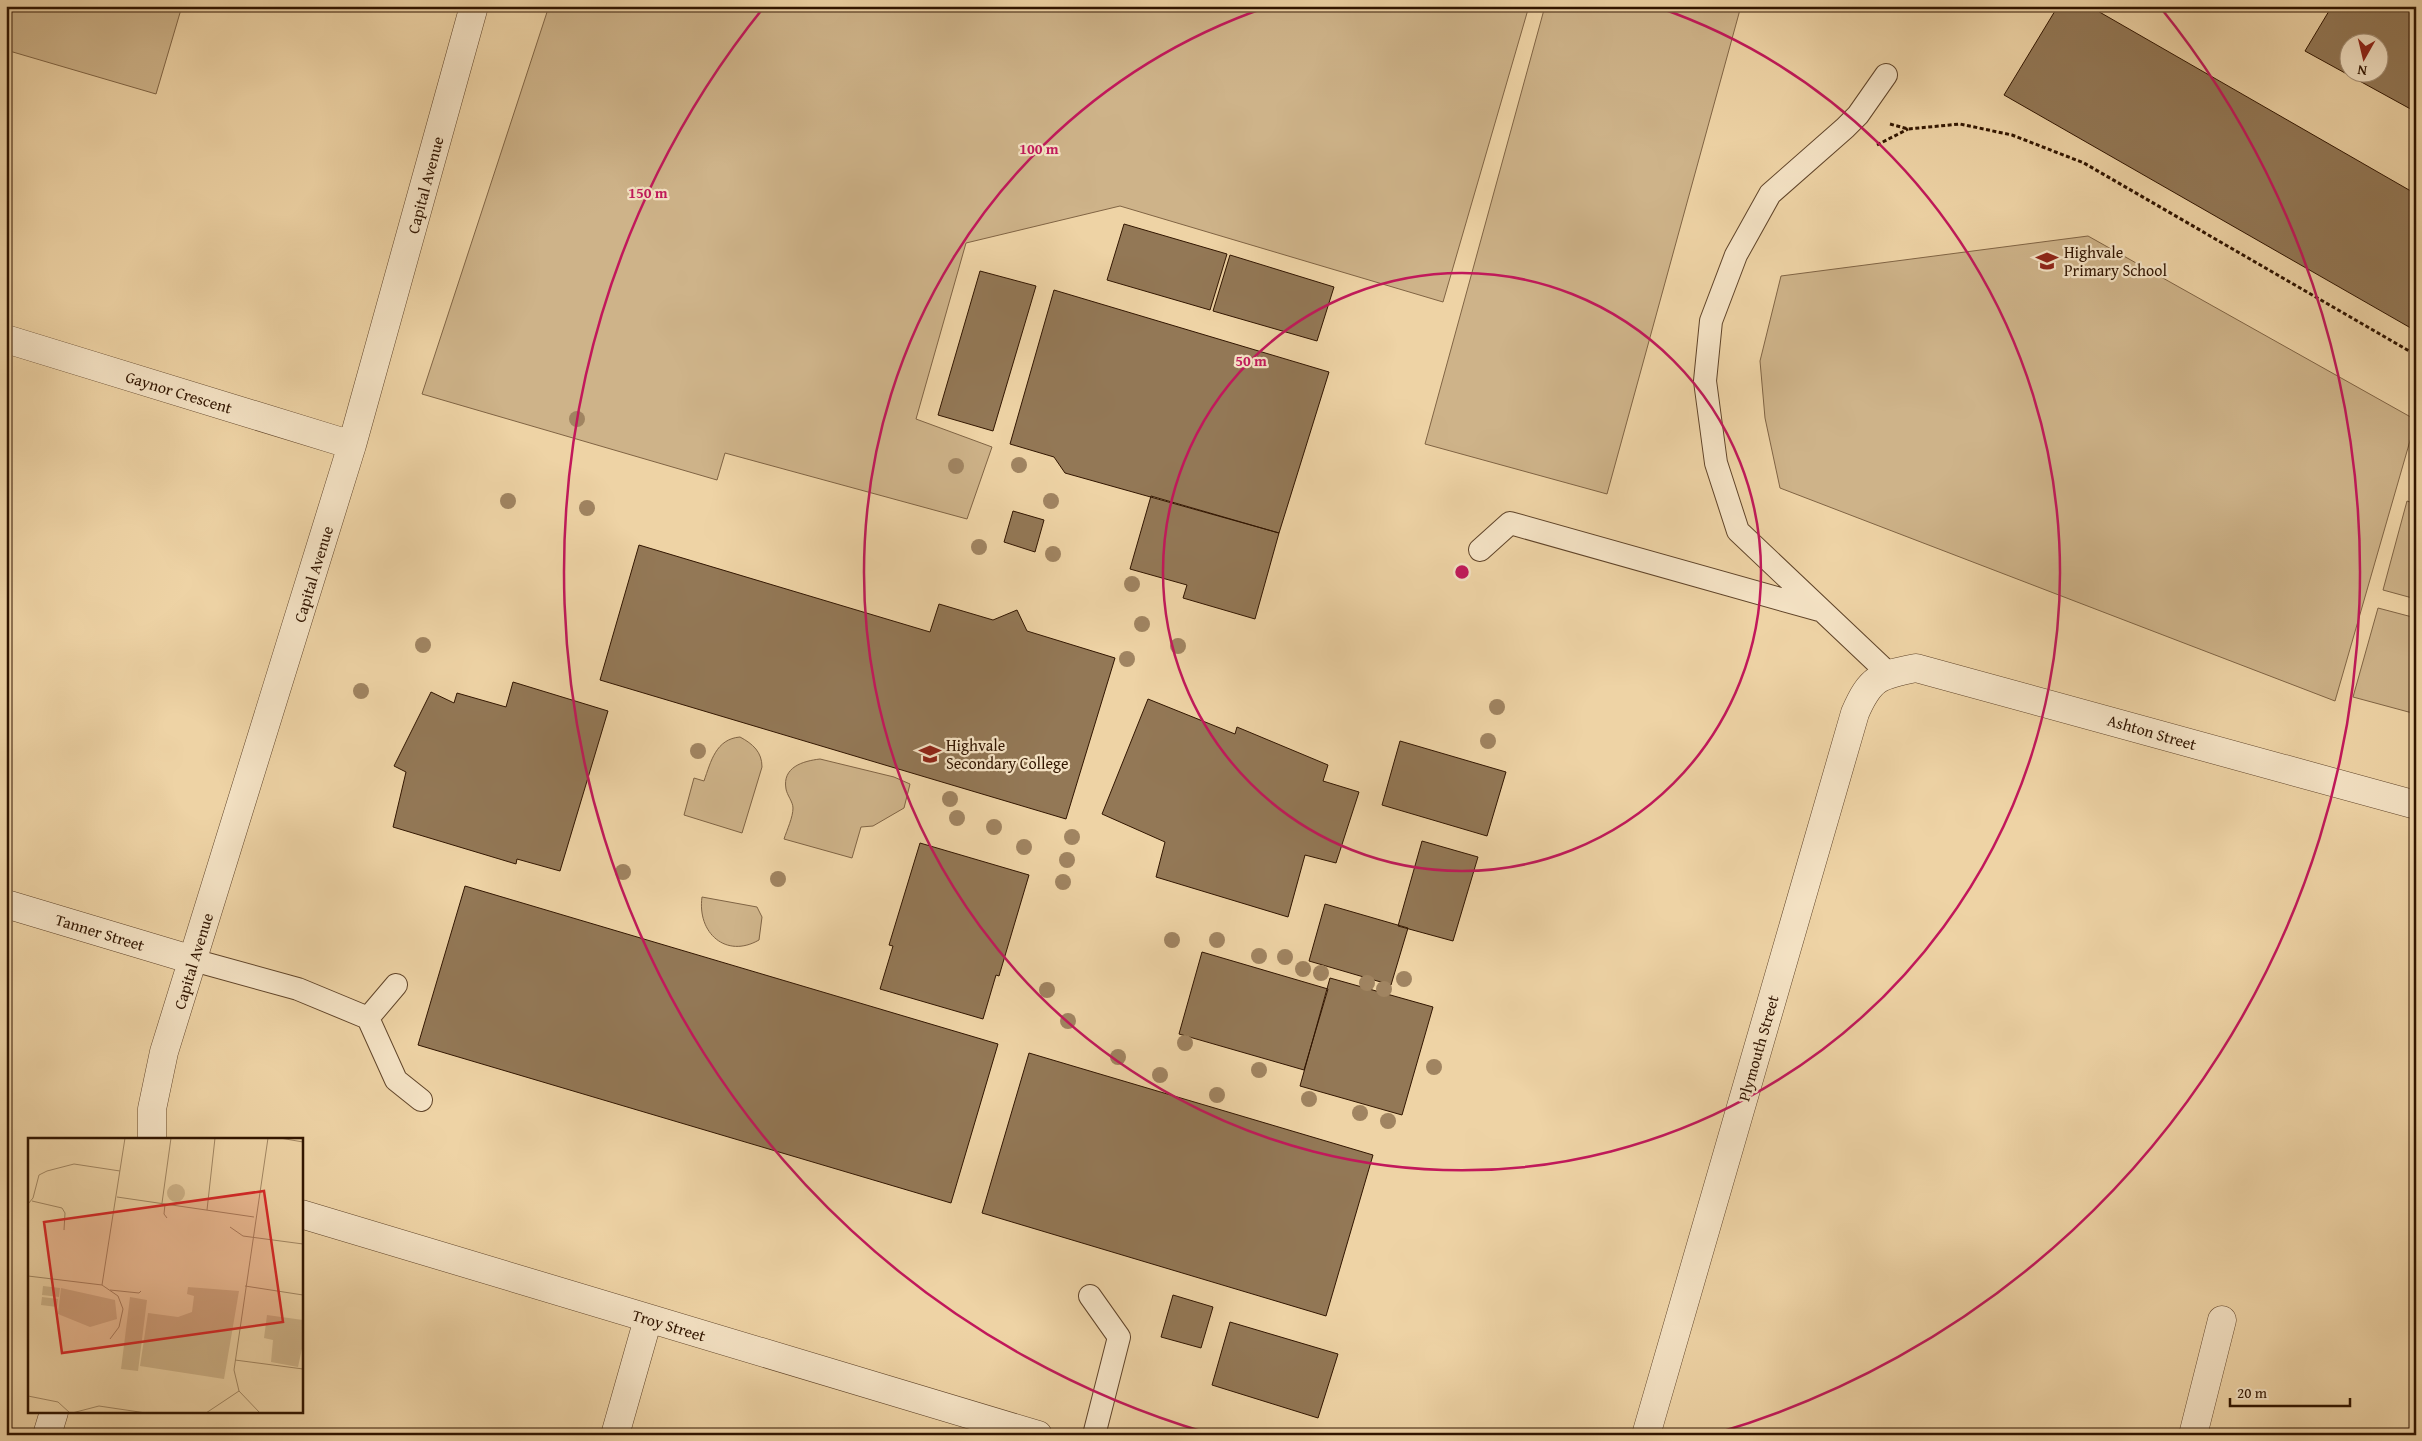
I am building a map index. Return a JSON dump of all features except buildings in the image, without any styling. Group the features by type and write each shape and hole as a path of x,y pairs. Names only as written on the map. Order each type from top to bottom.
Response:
{"street":[{"name":"Capital Avenue","path":"152,1138 152,1108 164,1052 352,445 474,6"},
{"name":"Gaynor Crescent","path":"6,340 352,445"},
{"name":"Ashton Street","path":"1888,673 1916,668 2416,805"},
{"name":"Plymouth Street","path":"1646,1435 1855,713 1865,689 1888,673"},
{"name":"Tanner Street","path":"6,904 193,960"},
{"name":"Troy Street","path":"302,1214 1038,1435"},
{"path":"615,1435 648,1319"},
{"path":"2193,1435 2222,1320"},
{"path":"47,1435 53,1414"}],"lane":[{"path":"1886,74 1858,115 1770,194 1736,255 1711,321 1705,381 1716,462 1738,531 1888,673"},
{"path":"1480,550 1510,523 1823,611"},
{"path":"193,960 298,989 368,1018 396,1080 421,1100"},
{"path":"368,1018 396,985"},
{"path":"1090,1296 1119,1337 1094,1435"}],"path":[{"path":"1858,115 1908,129 1960,124 2012,134 2084,163 2416,355"},
{"path":"1876,146 1908,129"}],"shaded area":[{"path":"6,6 182,6 156,94 6,50"},
{"path":"549,6 1529,6 1443,302 1120,206 966,243 916,419 992,447 967,519 725,453 717,480 422,394"},
{"path":"1545,6 1741,6 1607,494 1425,444"},
{"path":"2088,236 2416,420 2335,701 1780,488 1765,418 1760,361 1781,276"},
{"path":"2407,501 2416,504 2416,599 2383,590"},
{"path":"2378,608 2416,618 2416,714 2353,697"},
{"path":"740,737 756,749 762,762 742,833 684,815 694,778 704,781 712,759 720,747 725,742"},
{"path":"820,759 894,777 910,784 904,808 873,826 861,827 852,858 784,839 793,808 786,789 787,775 795,766 807,761"},
{"path":"702,897 757,907 762,917 759,940 747,945 735,946 725,944 716,939 704,922"}],"place":[{"name":"Highvale Primary School","path":"2047,261"},
{"name":"Highvale Secondary College","path":"930,754"}]}
